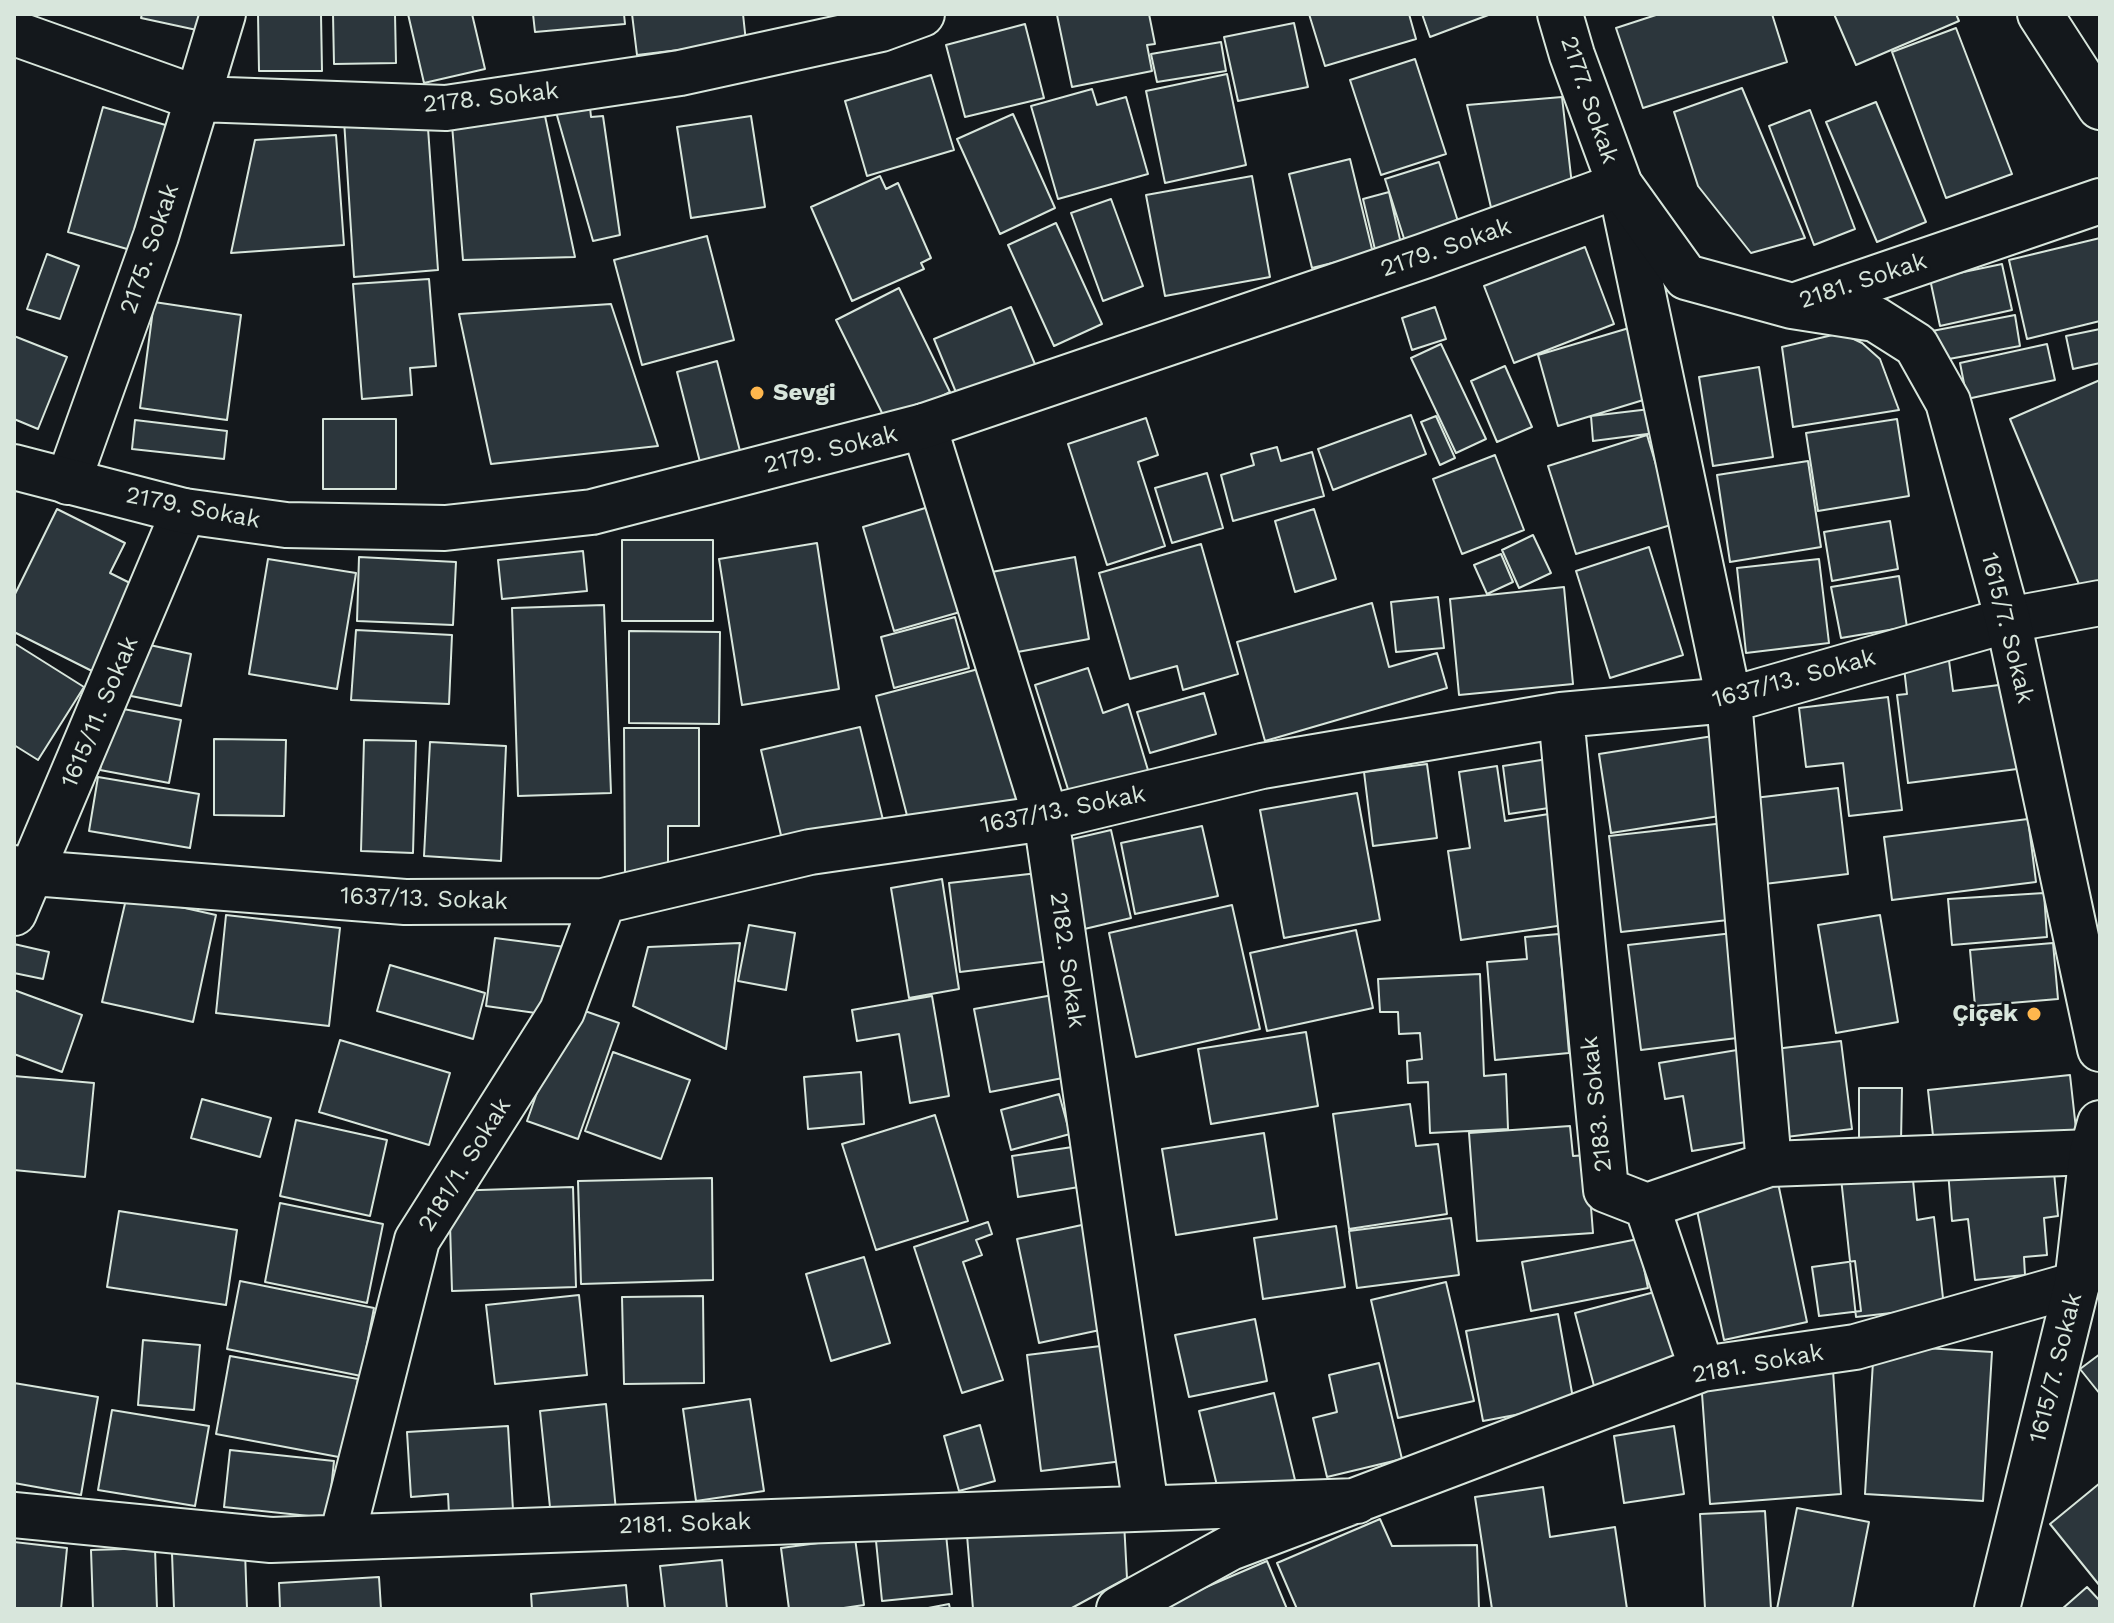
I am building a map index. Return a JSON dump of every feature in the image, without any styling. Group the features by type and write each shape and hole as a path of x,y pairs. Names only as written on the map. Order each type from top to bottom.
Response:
{"street":[{"name":"2175. Sokak","path":"68,482 156,236 223,14"},
{"name":"2178. Sokak","path":"14,33 199,99 446,108 680,73 880,21 922,14"},
{"name":"2177. Sokak","path":"1560,14 1620,185"},
{"path":"2040,14 2100,107"},
{"name":"2181. Sokak","path":"1620,185 1686,277 1792,306 2100,201"},
{"name":"2179. Sokak","path":"14,467 184,511 286,525 445,528 592,512 924,426 1409,261 1620,185"},
{"path":"1620,185 1729,700 1769,1164"},
{"name":"1615/7. Sokak","path":"1792,306 1875,319 1916,345 1948,402 2008,620 2100,1049"},
{"name":"2182. Sokak","path":"924,426 1046,818 1146,1508"},
{"name":"1615/11. Sokak","path":"14,913 24,870 184,511"},
{"name":"1637/13. Sokak","path":"24,870 405,902 603,901 810,852 1046,818 1262,766 1561,715 1729,700 2008,620 2100,603"},
{"name":"2183. Sokak","path":"1561,715 1606,1190 1647,1206"},
{"name":"2181/1. Sokak","path":"342,1537 417,1240 562,1011 603,901"},
{"path":"1702,1369 1647,1206 1769,1164 2096,1138"},
{"name":"1615/7. Sokak","path":"1997,1609 2077,1284 2096,1138"},
{"name":"2181. Sokak","path":"1119,1609 1230,1548 1702,1369 1855,1347 2077,1284"},
{"name":"2181. Sokak","path":"14,1515 271,1540 1357,1501"}],"building":[{"path":"142,14 210,14 206,32 141,18"},
{"path":"258,14 321,14 322,71 259,71"},
{"path":"333,14 395,14 396,63 334,64"},
{"path":"408,14 472,14 485,69 424,83"},
{"path":"533,14 624,14 625,24 535,32"},
{"path":"632,14 743,14 746,42 637,55"},
{"path":"1149,14 1155,44 1147,45 1152,71 1072,87 1057,15"},
{"path":"1309,14 1409,14 1416,39 1325,66"},
{"path":"1422,14 1491,14 1430,37"},
{"path":"1659,14 1772,14 1787,62 1643,108 1616,28"},
{"path":"1834,14 1956,14 1959,21 1856,65"},
{"path":"1294,23 1308,87 1238,101 1224,37"},
{"path":"1025,24 1044,98 965,117 946,45"},
{"path":"1956,28 2012,174 1946,198 1892,52"},
{"path":"1221,42 1226,71 1157,82 1151,54"},
{"path":"1415,59 1446,154 1381,175 1350,80"},
{"path":"1227,74 1246,165 1165,183 1146,91"},
{"path":"931,75 954,150 867,176 845,101"},
{"path":"1742,88 1805,238 1751,253 1698,186 1674,112"},
{"path":"1092,89 1097,105 1126,97 1148,174 1058,199 1031,106"},
{"path":"1562,97 1572,185 1493,216 1467,105"},
{"path":"1876,102 1926,222 1877,242 1826,122"},
{"path":"103,107 176,128 141,253 68,232"},
{"path":"590,107 591,117 603,116 620,235 593,241 556,112"},
{"path":"1810,110 1855,229 1814,245 1769,126"},
{"path":"427,114 438,270 354,277 344,120"},
{"path":"1013,114 1055,208 1000,234 957,139"},
{"path":"545,116 575,257 463,260 452,125"},
{"path":"751,116 765,207 691,218 677,127"},
{"path":"336,135 344,245 231,253 255,140"},
{"path":"1350,159 1373,253 1312,268 1289,174"},
{"path":"1439,162 1462,234 1408,251 1385,179"},
{"path":"880,176 886,189 898,183 931,258 921,263 924,269 852,301 811,207"},
{"path":"1252,176 1270,277 1165,296 1146,195"},
{"path":"1389,192 1403,252 1377,258 1363,199"},
{"path":"1111,199 1143,286 1103,301 1071,213"},
{"path":"1056,223 1102,324 1054,346 1008,245"},
{"path":"707,236 734,340 642,365 614,260"},
{"path":"2100,238 2100,321 2027,339 2009,260"},
{"path":"1585,247 1614,324 1514,363 1484,286"},
{"path":"47,254 79,266 60,319 27,309"},
{"path":"2002,264 2012,310 1940,326 1930,279"},
{"path":"429,279 436,366 410,368 412,395 362,399 353,284"},
{"path":"899,288 950,392 887,423 836,320"},
{"path":"154,302 241,315 227,420 140,408"},
{"path":"611,304 658,446 491,464 459,314"},
{"path":"1011,307 1037,369 960,402 934,339"},
{"path":"1435,307 1446,339 1412,350 1402,318"},
{"path":"2015,315 2020,346 1938,361 1932,331"},
{"path":"1629,328 1650,398 1558,426 1538,355"},
{"path":"2100,329 2100,363 2073,369 2066,336"},
{"path":"1841,333 1862,343 1880,359 1899,410 1793,427 1782,347"},
{"path":"14,336 67,357 38,429 14,419"},
{"path":"1441,344 1486,439 1456,453 1411,358"},
{"path":"2047,344 2055,380 1967,399 1960,363"},
{"path":"717,361 740,451 700,462 677,372"},
{"path":"1505,366 1532,427 1497,442 1471,381"},
{"path":"1759,367 1773,457 1713,466 1699,377"},
{"path":"2100,380 2100,581 2081,589 2010,419"},
{"path":"1650,409 1655,433 1593,441 1591,416"},
{"path":"1411,415 1426,454 1333,490 1318,449"},
{"path":"1436,416 1455,458 1440,465 1421,422"},
{"path":"1146,418 1158,455 1138,462 1165,546 1107,565 1068,444"},
{"path":"323,419 396,419 396,489 323,489"},
{"path":"1897,419 1909,496 1818,511 1806,433"},
{"path":"135,420 227,431 224,459 132,449"},
{"path":"1647,435 1674,524 1576,554 1548,466"},
{"path":"1277,447 1281,461 1312,452 1324,496 1233,521 1221,475 1254,465 1251,454"},
{"path":"1495,455 1524,530 1462,554 1433,479"},
{"path":"1808,461 1821,547 1730,562 1717,475"},
{"path":"1207,473 1223,528 1172,543 1155,488"},
{"path":"935,505 967,610 894,631 863,527"},
{"path":"57,509 125,543 110,573 144,590 100,675 14,632 14,596"},
{"path":"1314,509 1336,579 1295,592 1275,521"},
{"path":"1890,521 1898,569 1832,581 1824,532"},
{"path":"1533,535 1551,573 1519,588 1502,550"},
{"path":"622,540 713,540 713,621 622,621"},
{"path":"817,543 839,689 742,705 719,559"},
{"path":"1201,544 1238,674 1183,690 1177,666 1130,679 1099,573"},
{"path":"1649,547 1683,655 1610,678 1576,571"},
{"path":"583,551 587,591 502,599 498,560"},
{"path":"1501,554 1513,582 1487,594 1474,565"},
{"path":"359,557 456,562 453,625 357,621"},
{"path":"1075,557 1089,639 1001,655 986,573"},
{"path":"268,559 356,573 337,689 249,674"},
{"path":"1819,559 1829,643 1746,653 1737,568"},
{"path":"1899,576 1907,627 1841,638 1831,587"},
{"path":"1564,587 1573,684 1459,695 1450,599"},
{"path":"1438,597 1444,648 1396,652 1391,602"},
{"path":"1372,603 1389,667 1437,653 1447,688 1265,741 1237,642"},
{"path":"604,605 611,793 518,796 512,608"},
{"path":"955,617 969,668 894,688 881,637"},
{"path":"356,630 452,635 449,704 351,700"},
{"path":"629,631 720,632 719,724 629,723"},
{"path":"136,642 191,654 181,706 126,695"},
{"path":"14,643 84,687 38,760 14,745"},
{"path":"1948,653 1953,691 2014,683 2025,768 1908,783 1897,695 1907,694 1903,659"},
{"path":"986,667 1021,798 910,827 876,696"},
{"path":"1088,668 1103,713 1128,704 1151,780 1073,805 1035,685"},
{"path":"1204,693 1216,734 1150,753 1137,712"},
{"path":"1888,697 1902,810 1849,816 1843,763 1806,767 1799,708"},
{"path":"113,707 181,720 169,783 100,770"},
{"path":"860,727 884,824 784,848 761,750"},
{"path":"624,728 699,728 699,826 668,826 668,873 625,874"},
{"path":"1713,736 1726,815 1611,833 1599,754"},
{"path":"214,739 286,740 284,816 214,815"},
{"path":"364,740 416,741 413,853 361,851"},
{"path":"430,742 506,746 501,861 424,856"},
{"path":"1554,758 1562,806 1509,814 1503,766"},
{"path":"1427,764 1437,838 1373,846 1364,772"},
{"path":"1497,766 1505,821 1555,813 1571,924 1461,940 1448,851 1470,848 1459,772"},
{"path":"98,777 199,794 190,848 89,831"},
{"path":"1838,788 1848,874 1756,885 1746,799"},
{"path":"1357,793 1380,920 1284,938 1260,810"},
{"path":"2028,819 2036,882 1892,900 1884,837"},
{"path":"1725,823 1737,919 1621,932 1609,836"},
{"path":"1202,826 1218,896 1135,914 1121,843"},
{"path":"1111,830 1131,918 1076,931 1055,843"},
{"path":"1047,872 1058,960 960,972 949,883"},
{"path":"942,879 959,989 909,998 891,888"},
{"path":"2044,893 2047,937 1952,945 1948,899"},
{"path":"127,895 216,915 193,1022 102,1002"},
{"path":"1232,905 1260,1029 1136,1057 1109,933"},
{"path":"226,915 340,928 329,1026 216,1013"},
{"path":"1880,915 1898,1022 1836,1033 1818,925"},
{"path":"749,925 795,933 786,990 738,981"},
{"path":"1356,930 1373,1008 1267,1031 1250,953"},
{"path":"1733,933 1745,1037 1641,1050 1628,945"},
{"path":"1559,934 1569,1053 1495,1060 1487,962 1527,959 1525,937"},
{"path":"495,938 565,947 557,1016 486,1006"},
{"path":"740,943 726,1049 633,1006 648,947"},
{"path":"2053,943 2058,999 1975,1006 1970,950"},
{"path":"14,944 49,952 43,979 14,973"},
{"path":"390,965 485,993 473,1039 377,1011"},
{"path":"1480,974 1484,1076 1506,1074 1508,1129 1430,1133 1428,1082 1408,1083 1407,1061 1422,1059 1420,1033 1399,1034 1398,1012 1380,1012 1378,979"},
{"path":"14,990 82,1015 62,1072 14,1054"},
{"path":"1053,995 1068,1077 990,1092 974,1009"},
{"path":"932,996 949,1096 910,1103 899,1034 857,1041 852,1010"},
{"path":"568,1005 619,1023 578,1139 527,1121"},
{"path":"1306,1032 1318,1106 1211,1124 1198,1049"},
{"path":"340,1040 450,1073 429,1145 319,1112"},
{"path":"1841,1041 1852,1129 1786,1137 1775,1049"},
{"path":"1749,1048 1764,1139 1692,1151 1683,1096 1665,1099 1659,1063"},
{"path":"613,1052 690,1080 661,1159 585,1131"},
{"path":"861,1072 864,1124 808,1129 804,1077"},
{"path":"2070,1075 2077,1138 1935,1154 1928,1090"},
{"path":"14,1076 94,1083 85,1177 14,1170"},
{"path":"1859,1088 1902,1088 1901,1142 1859,1141"},
{"path":"1059,1094 1070,1134 1011,1150 1001,1110"},
{"path":"202,1099 271,1118 260,1157 191,1138"},
{"path":"1410,1104 1416,1146 1438,1144 1447,1214 1349,1229 1333,1114"},
{"path":"935,1115 968,1221 876,1250 842,1144"},
{"path":"296,1120 387,1140 370,1216 280,1196"},
{"path":"1570,1126 1573,1156 1587,1155 1593,1233 1477,1241 1469,1133"},
{"path":"1264,1133 1277,1219 1176,1235 1162,1149"},
{"path":"1079,1146 1085,1186 1018,1197 1012,1156"},
{"path":"2053,1161 2058,1216 2044,1218 2047,1255 2024,1257 2025,1275 1975,1280 1968,1219 1952,1221 1948,1171"},
{"path":"1912,1170 1917,1220 1934,1217 1944,1307 1856,1317 1841,1178"},
{"path":"712,1178 713,1280 581,1284 578,1181"},
{"path":"1777,1178 1807,1322 1724,1340 1694,1196"},
{"path":"573,1187 576,1287 452,1291 449,1191"},
{"path":"280,1203 383,1224 367,1303 265,1282"},
{"path":"119,1211 237,1230 226,1305 107,1287"},
{"path":"1451,1218 1459,1275 1357,1288 1349,1231"},
{"path":"988,1222 992,1234 976,1240 982,1255 963,1262 1003,1380 962,1393 914,1247"},
{"path":"1091,1223 1114,1327 1039,1343 1017,1239"},
{"path":"1336,1226 1345,1287 1263,1299 1254,1238"},
{"path":"1638,1239 1648,1288 1531,1311 1522,1262"},
{"path":"864,1257 890,1343 831,1361 806,1274"},
{"path":"1855,1261 1861,1311 1819,1316 1812,1267"},
{"path":"240,1281 374,1308 361,1376 227,1349"},
{"path":"1446,1282 1474,1401 1398,1418 1371,1300"},
{"path":"1666,1289 1685,1363 1594,1386 1575,1313"},
{"path":"579,1295 587,1375 495,1384 486,1305"},
{"path":"703,1296 704,1383 624,1384 622,1297"},
{"path":"1558,1314 1574,1404 1483,1421 1466,1331"},
{"path":"1255,1319 1267,1381 1189,1397 1175,1335"},
{"path":"143,1340 200,1345 194,1410 138,1405"},
{"path":"1117,1344 1131,1460 1041,1471 1027,1355"},
{"path":"1874,1345 1992,1352 1983,1501 1865,1494"},
{"path":"2100,1354 2100,1394 2080,1369"},
{"path":"230,1356 358,1379 344,1458 216,1434"},
{"path":"1379,1363 1402,1459 1327,1477 1313,1418 1337,1412 1329,1375"},
{"path":"1833,1370 1841,1494 1710,1504 1701,1380"},
{"path":"14,1383 98,1397 81,1495 14,1483"},
{"path":"1274,1393 1295,1480 1220,1498 1199,1411"},
{"path":"750,1399 764,1491 696,1501 683,1409"},
{"path":"606,1404 616,1511 551,1517 540,1411"},
{"path":"112,1410 209,1426 195,1506 98,1490"},
{"path":"980,1425 995,1481 959,1491 944,1436"},
{"path":"508,1426 513,1510 449,1515 448,1494 411,1497 407,1432"},
{"path":"1674,1426 1684,1494 1624,1503 1614,1436"},
{"path":"230,1450 334,1461 328,1518 224,1507"},
{"path":"2100,1483 2100,1586 2050,1524"},
{"path":"1543,1487 1550,1537 1615,1527 1627,1609 1492,1609 1475,1497"},
{"path":"1797,1508 1869,1522 1852,1609 1777,1609"},
{"path":"1765,1511 1771,1609 1705,1609 1700,1514"},
{"path":"1380,1519 1392,1546 1477,1545 1479,1609 1297,1609 1277,1563"},
{"path":"1124,1522 1127,1578 1070,1609 973,1609 967,1535"},
{"path":"946,1534 952,1594 882,1601 876,1541"},
{"path":"855,1538 864,1605 837,1609 789,1609 781,1548"},
{"path":"14,1542 67,1548 61,1609 14,1609"},
{"path":"155,1548 157,1609 93,1609 91,1550"},
{"path":"245,1551 247,1609 174,1609 172,1553"},
{"path":"722,1560 727,1609 665,1609 660,1566"},
{"path":"1267,1561 1287,1609 1166,1609 1164,1605"},
{"path":"379,1577 381,1609 280,1609 279,1583"},
{"path":"626,1585 628,1609 532,1609 531,1594"},
{"path":"2087,1587 2100,1601 2100,1609 2062,1609"},
{"path":"949,1604 950,1609 923,1609"}],"place":[{"name":"Sevgi","path":"757,393"},
{"name":"Çiçek","path":"2034,1014"}]}
